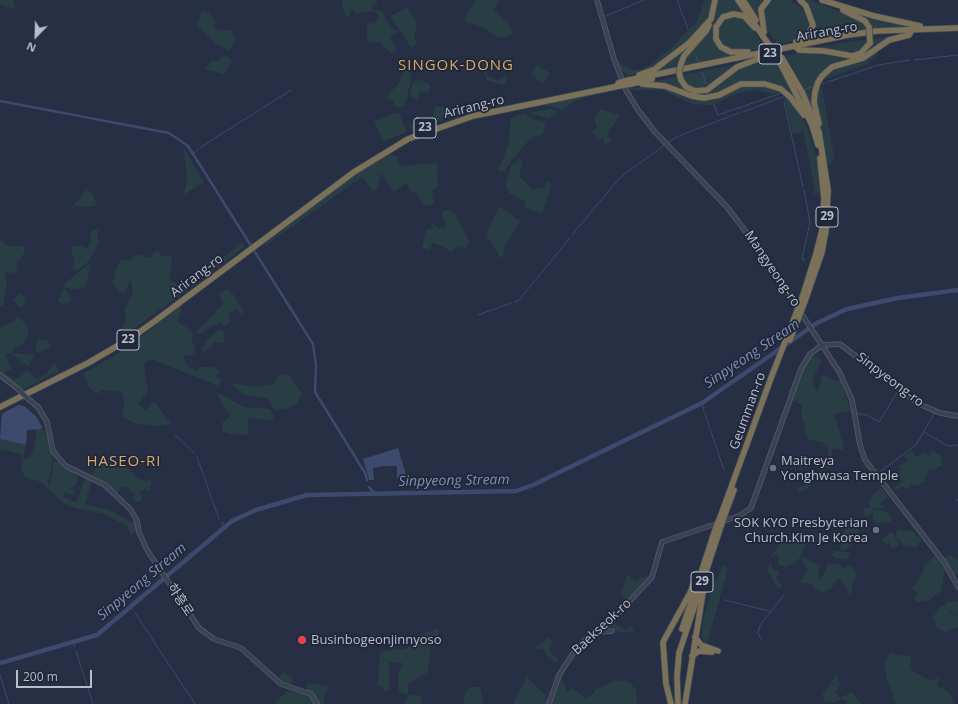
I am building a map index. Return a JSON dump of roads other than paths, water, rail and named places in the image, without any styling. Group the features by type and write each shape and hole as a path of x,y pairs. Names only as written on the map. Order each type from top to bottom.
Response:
{"highway":[{"path":"715,0 711,19 706,31 684,56 678,72 686,87 694,91 707,90 737,66 758,59 757,55 726,50 721,47 716,39 715,32 716,27 723,17 734,14 744,16 755,28 757,28"},
{"name":"Geumman-ro","path":"675,704 674,677 681,638 723,514 773,378 822,252 826,230 828,190 819,132 803,94 781,59 738,0"},
{"name":"Geumman-ro","path":"743,0 771,45"},
{"path":"764,32 761,9 768,0"},
{"path":"789,46 807,37 813,25 806,6 800,0"},
{"path":"797,48 799,50 824,51 852,56 862,53 870,44 869,27 865,21 848,12 817,0"},
{"path":"822,0 874,16 915,25 929,26 932,28"},
{"path":"711,19 689,43 664,63 650,71 631,78 631,82 634,85 654,84 692,96 704,98 719,95 734,87 748,83 765,84 781,90 793,100 805,117 815,146 818,146"},
{"name":"Arirang-ro","path":"757,55 789,46 848,35 932,28 958,28"},
{"name":"Arirang-ro","path":"0,403 74,366 128,335 262,240 354,172 408,139 473,116 757,55 864,36 911,32 958,31"},
{"name":"29","path":"819,132 820,133 814,102 814,92 822,76 832,67 863,58 889,40 908,35 911,32"},
{"name":"Geumman-ro","path":"781,59 812,125 818,146 824,199 822,230 804,299"},
{"name":"Arirang-ro","path":"0,407 88,363 131,338 243,253"},
{"path":"685,704 710,554"},
{"path":"671,704 666,684 663,642 710,554"},
{"path":"692,656 699,651 718,651 701,645 695,637"},
{"name":"Geumman-ro","path":"678,652 678,704"}],"street":[{"name":"Mangyeong-ro","path":"597,0 614,59 626,90 638,110 655,132 727,207 746,230 840,373 852,400 860,445 865,460 944,562 958,587"},
{"name":"Sinpyeong-ro","path":"822,345 840,344 918,404 940,413 958,416"},
{"name":"Baekseok-ro","path":"549,704 559,675 581,643 610,622 652,577 662,542 739,516 751,508 801,369 810,354 822,345"},
{"name":"하흥로","path":"0,375 38,407 47,422 53,452 66,466 105,485 131,510 137,521 139,532 147,550 199,628 214,639 241,648 281,684 311,694 318,704"},
{"path":"596,633 613,632 610,622"}],"water":[{"path":"18,405 24,406 36,416 42,427 40,429 27,430 26,445 0,439 2,414"},
{"path":"398,448 407,478 397,478 397,466 383,466 373,468 374,480 369,480 363,459"}],"waterway":[{"path":"606,16 644,0"},
{"path":"677,0 688,29"},
{"path":"914,60 958,55"},
{"path":"696,56 698,62"},
{"path":"828,82 878,65 910,60"},
{"path":"702,72 706,84"},
{"path":"819,84 825,83"},
{"path":"804,90 814,86"},
{"path":"201,147 291,90"},
{"path":"714,104 718,115 782,93"},
{"path":"743,112 785,96"},
{"path":"0,101 169,133 188,146 313,344 316,365 315,392 365,473 367,480"},
{"path":"784,102 803,187"},
{"path":"668,142 681,135 739,113"},
{"path":"572,235 617,181 665,145"},
{"path":"193,154 198,149"},
{"path":"804,190 810,222 802,259 805,260"},
{"path":"514,302 519,300 570,238"},
{"name":"Sinpyeong Stream","path":"0,663 97,635 232,521 256,510 307,495 516,491 533,485 702,403 817,323 847,309 898,298 958,290"},
{"path":"478,315 511,303"},
{"path":"855,413 867,415 879,422 898,391"},
{"path":"702,403 704,411"},
{"path":"878,473 916,445 935,412"},
{"path":"705,414 724,470"},
{"path":"924,432 948,446 958,445"},
{"path":"175,435 195,454"},
{"path":"197,457 219,519"},
{"name":"Sinpyeong Stream","path":"369,487 375,494"},
{"name":"Sinpyeong Stream","path":"222,522 225,527"},
{"path":"761,639 758,633 760,625 784,595"},
{"path":"725,600 769,611"},
{"path":"135,613 195,704"},
{"name":"Sinpyeong Stream","path":"72,642 75,647"},
{"path":"76,651 93,704"},
{"path":"0,675 9,704"}],"place":[{"name":"Maitreya Yonghwasa Temple","path":"773,468"},
{"name":"SOK KYO Presbyterian Church.Kim Je Korea","path":"876,530"},
{"name":"Businbogeonjinnyoso","path":"302,640"}],"district":[{"name":"SINGOK-DONG","path":"456,66"},
{"name":"HASEO-RI","path":"124,462"}]}
